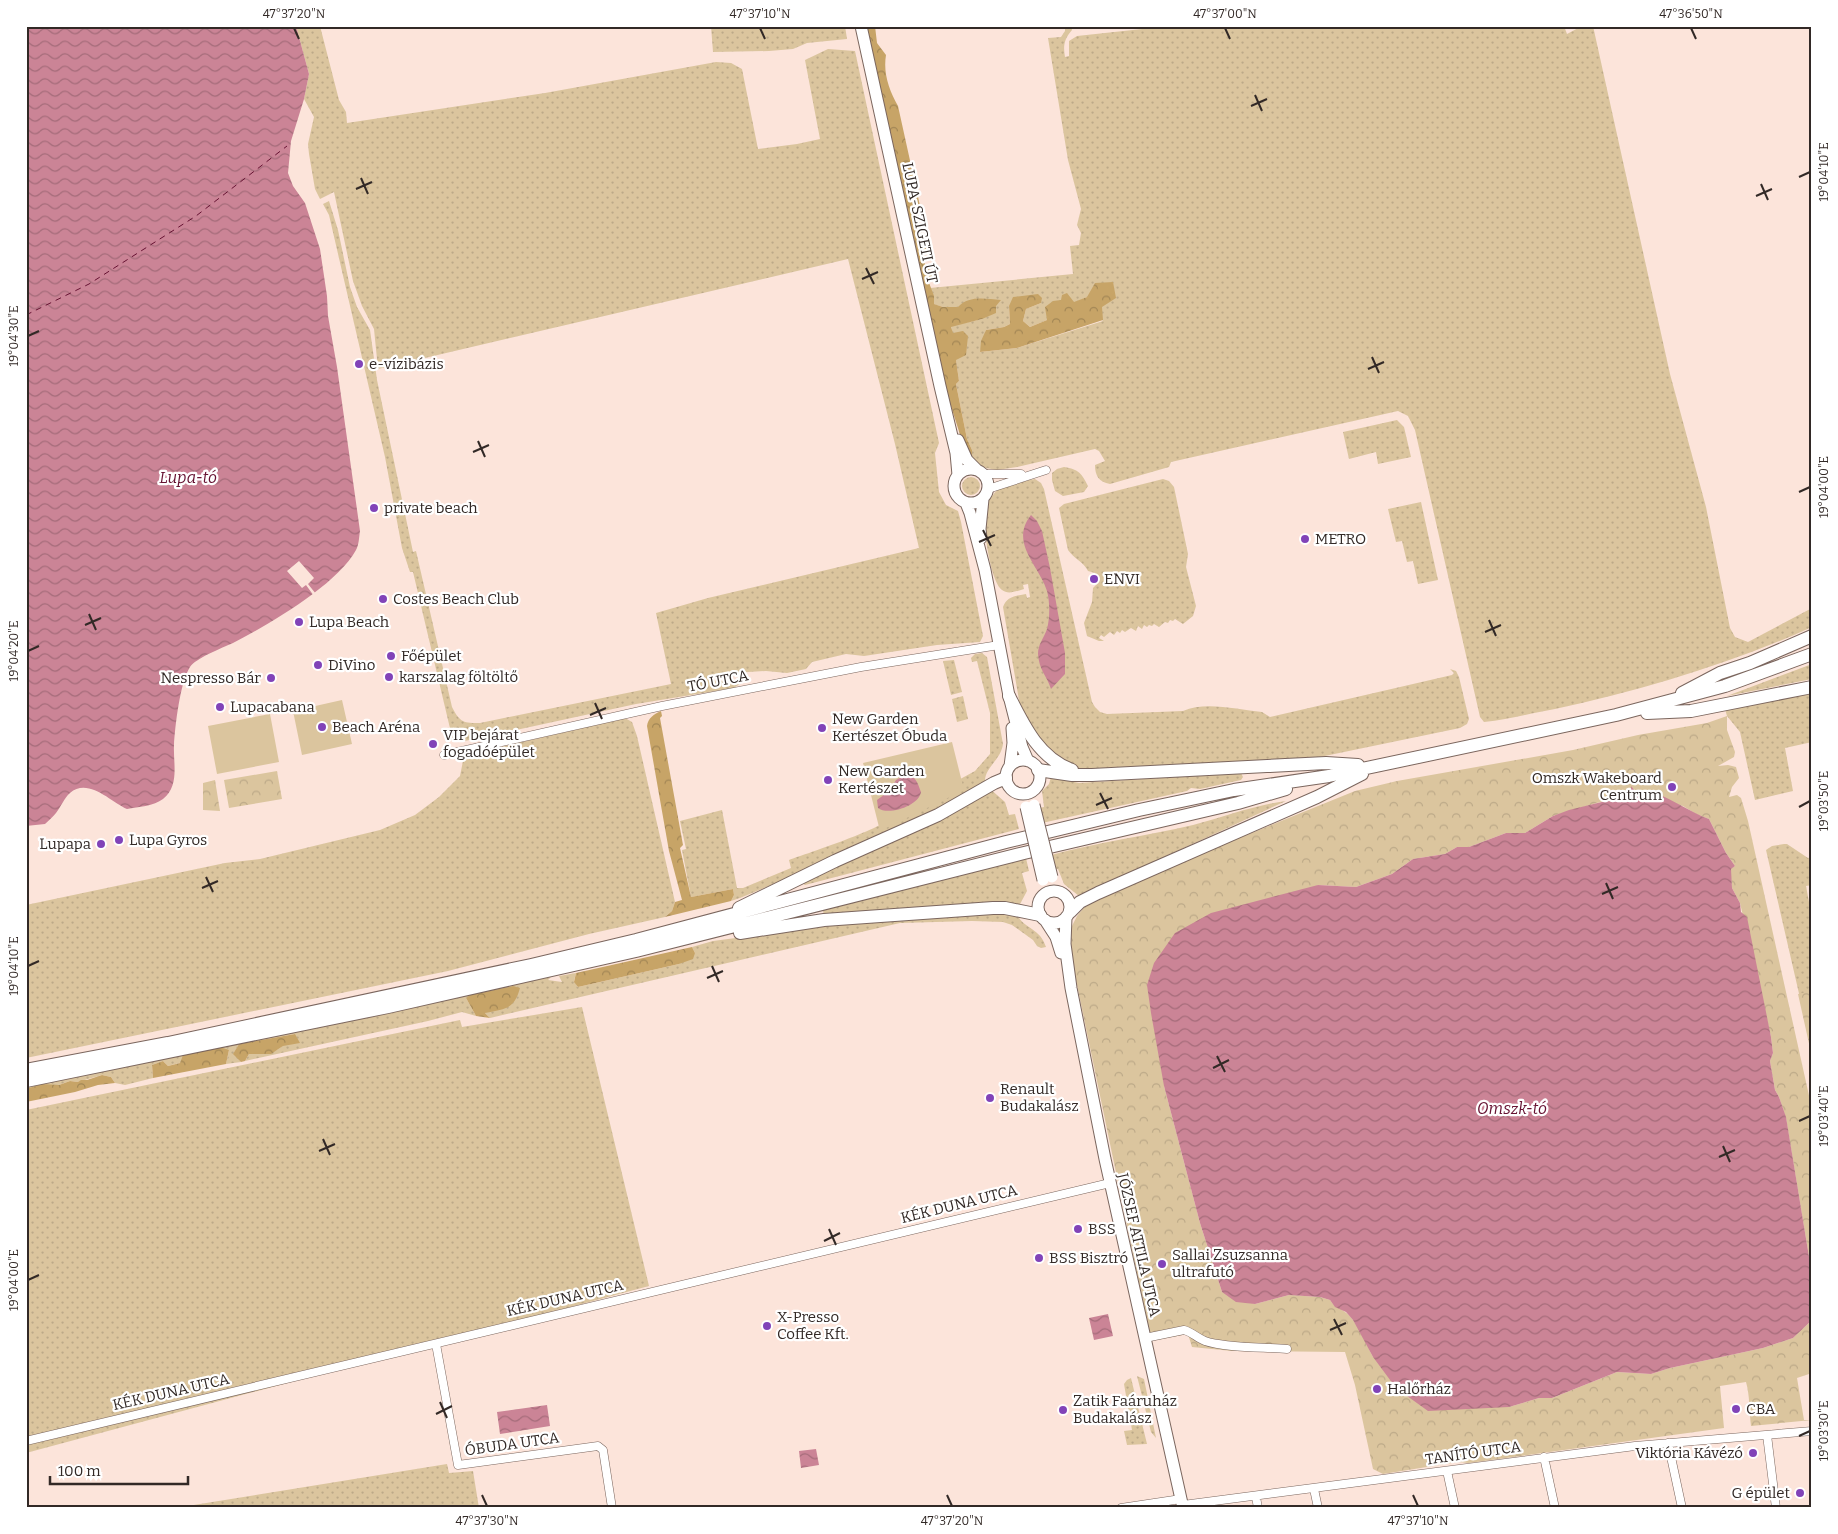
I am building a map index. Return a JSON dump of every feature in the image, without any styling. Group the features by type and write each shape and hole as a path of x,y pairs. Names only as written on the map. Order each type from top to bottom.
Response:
{"main road":[{"path":"1660,704 1720,673 1750,663 1812,636"},
{"path":"26,1081 378,1009 716,926 1238,802 1329,776 1616,715 1725,686 1812,654"},
{"path":"1616,715 1691,711 1812,687"},
{"path":"1009,696 1023,725 1035,743 1057,764 1092,775"},
{"path":"1038,770 1072,775 1092,775 1326,763 1378,766"},
{"path":"1068,915 1080,902 1098,893 1317,797 1378,766"},
{"path":"26,1070 178,1041 716,926 835,861 938,815 994,783 1008,772"},
{"path":"716,926 740,933 824,920 993,908 1006,908 1043,917"}],"street":[{"name":"LUPA-SZIGETI ÚT","path":"861,26 950,427 958,475 954,491 966,503 970,513 985,570"},
{"name":"LUPA-SZIGETI ÚT","path":"950,427 968,460 987,480 980,529 985,570 1009,696 1022,747 1028,761"},
{"path":"958,475 967,470 1030,474"},
{"path":"966,503 975,503 986,494 1030,474 1046,470"},
{"name":"TÓ UTCA","path":"444,755 654,708 860,666 999,645"},
{"name":"LUPA-SZIGETI ÚT","path":"1008,772 1013,743 1009,696"},
{"path":"1030,806 1010,787 1008,772 1017,761 1028,761 1038,770 1039,781 1033,790 1030,806 1048,878 1070,902 1068,915 1056,923 1043,917 1038,904 1048,878"},
{"path":"1018,793 1033,790"},
{"path":"1043,895 1051,891 1060,891"},
{"name":"JÓZSEF ATTILA UTCA","path":"1068,915 1065,944 1072,988 1110,1183 1182,1504"},
{"name":"JÓZSEF ATTILA UTCA","path":"1043,917 1056,937 1072,988"},
{"name":"KÉK DUNA UTCA","path":"26,1441 1110,1183"},
{"path":"1145,1338 1184,1330 1205,1341 1220,1344 1287,1349"},
{"name":"ÓBUDA UTCA","path":"436,1344 458,1465 598,1446 603,1450 612,1508"},
{"name":"TANÍTÓ UTCA","path":"1182,1504 1256,1497 1544,1457 1668,1443 1812,1431"},
{"path":"1767,1435 1776,1508"},
{"path":"1668,1443 1682,1508"},
{"path":"1544,1457 1555,1508"},
{"path":"1448,1471 1455,1508"},
{"path":"1314,1489 1318,1508"},
{"path":"1256,1497 1258,1508"},
{"path":"1121,1508 1182,1504"}],"green space":[{"path":"296,26 320,26 339,100 346,112 347,123 545,93 716,62 731,63 742,69 758,149 820,139 805,60 828,49 855,51 939,443 935,453 939,492 946,505 958,511 983,636 980,642 937,645 864,656 846,654 812,662 806,669 787,673 766,671 716,674 711,680 741,683 734,688 636,704 460,742 453,741 413,572 410,572 402,548 385,457 329,215 323,204 329,201 338,230 350,287 357,307 370,330 377,380 413,552 416,551 452,707 463,721 480,723 671,684 656,613 708,598 919,548 895,444 848,259 378,369 374,329 362,306 353,281 334,192 320,199 315,189 308,144 314,117 304,99 309,74"},
{"path":"711,26 845,26 847,39 807,43 793,49 713,52"},
{"path":"865,26 875,26 877,43 886,55 885,68 892,94 898,106 922,215 919,224 926,248 923,253 925,265 931,271 932,276 928,280 934,296 934,304 943,307 958,307 972,299 1001,300 996,306 996,313 982,319 951,327 953,333 963,331 968,336 966,355 956,360 959,381 956,384 972,456 963,444 949,400"},
{"path":"1065,26 1071,26 1072,30 1067,36 1065,43 1065,57 1069,56 1069,41 1077,36 1170,26 1564,26 1567,34 1582,26 1593,26 1670,374 1706,507 1730,628 1735,637 1748,642 1812,608 1812,627 1718,664 1653,685 1587,702 1484,722 1480,717 1415,430 1408,416 1398,411 1171,462 1169,467 1110,484 1100,480 1097,475 1095,465 1105,461 1099,451 1095,449 997,470 986,468 970,459 966,453 972,450 967,439 956,384 959,381 951,326 982,319 958,307 943,307 933,304 930,288 1073,274 1070,246 1079,245 1081,233 1077,225 1081,209 1068,160 1048,38 1061,37 1065,31","holes":["1087,297 1103,321 1017,348 980,352 986,330 1010,324 1009,306 1041,303 1026,309 1023,321 1030,327 1047,320 1062,301 1074,303"]},
{"path":"1113,282 1116,298 1102,307 1103,320 1017,348 980,352 981,341 986,330 1010,324 1009,306 1013,297 1038,294 1042,298 1041,303 1026,309 1023,321 1030,327 1047,320 1045,307 1053,301 1061,300 1062,295 1067,293 1074,302 1087,297 1095,283"},
{"path":"1397,420 1404,427 1411,457 1378,464 1376,452 1349,459 1343,432"},
{"path":"1064,467 1073,469 1082,475 1088,486 1084,492 1063,496 1055,491 1052,473"},
{"path":"967,477 975,477 980,482 978,493 967,495 962,490 962,482"},
{"path":"1035,479 1041,483 1044,489 1092,702 1100,712 1107,714 1183,711 1212,706 1262,712 1270,717 1452,675 1454,673 1450,669 1456,671 1459,677 1469,719 1467,724 1460,728 1315,758 1086,770 1068,765 1037,741 1020,706 1003,607 1012,597 1026,594 1027,598 1030,597 1028,584 1023,585 1024,589 1016,592 1002,590 998,585 990,563 986,536 985,512 987,504 996,491 1018,482"},
{"path":"1163,479 1169,481 1174,487 1188,554 1186,567 1196,606 1193,616 1183,624 1175,619 1173,621 1170,620 1168,623 1165,622 1159,627 1154,624 1147,627 1144,625 1142,629 1138,626 1136,631 1131,628 1125,632 1122,630 1120,633 1117,631 1114,635 1110,632 1104,637 1101,635 1099,638 1104,641 1087,636 1084,623 1092,602 1093,588 1097,584 1095,573 1088,571 1068,550 1059,508 1064,504"},
{"path":"1421,502 1438,580 1418,584 1413,561 1407,562 1402,541 1396,542 1388,509"},
{"path":"982,653 987,657 1003,744 1002,750 988,772 985,781 931,813 807,870 740,898 731,901 734,895 733,889 691,897 682,850 686,849 680,821 722,810 737,888 743,888 791,868 789,860 877,827 894,815 975,771 990,754 990,713 977,661 972,662 971,658 975,654"},
{"path":"954,660 962,692 951,695 943,661"},
{"path":"1812,664 1812,679 1727,696"},
{"path":"1812,691 1812,742 1785,748 1793,791 1755,800 1740,732 1727,716 1725,709"},
{"path":"963,696 968,719 957,722 952,699"},
{"name":"Beach Aréna","path":"342,700 352,744 302,755 293,711"},
{"path":"661,711 662,716 660,718 683,845 680,848 691,897 733,889 734,895 731,901 665,917 672,911 675,902 682,900 669,851 647,726 652,717"},
{"path":"270,714 279,762 217,774 208,726"},
{"path":"1727,716 1727,730 1735,752 1734,757 1718,766 1728,765 1736,767 1739,778 1732,787 1729,797 1737,795 1741,798 1748,821 1812,1109 1812,1275 1786,1118 1775,1090 1770,1061 1773,1053 1771,1037 1740,903 1732,888 1730,869 1735,866 1726,853 1709,819 1675,804 1654,792 1635,791 1626,796 1553,816 1525,833 1506,833 1469,847 1457,847 1445,854 1413,859 1392,874 1356,887 1318,885 1164,1086 1200,1223 1222,1292 1255,1304 1289,1295 1320,1297 1330,1300 1353,1320 1373,1357 1509,1407 1539,1398 1552,1398 1617,1372 1651,1374 1670,1368 1763,1348 1793,1338 1812,1320 1812,1373 1797,1378 1804,1420 1812,1420 1751,1426 1746,1382 1720,1386 1724,1428 1469,1463 1458,1462 1383,1474 1373,1469 1355,1385 1345,1352 1232,1351 1192,1347 1188,1334 1151,1341 1071,956 1069,932 1077,916 1088,903 1128,883 1355,791 1397,781 1573,750 1638,735 1707,723"},
{"path":"625,718 632,722 637,736 675,902 672,911 665,917 589,934 448,971 26,1058 26,905 225,863 260,859 380,830 415,815 439,797 460,776 464,756 466,755"},
{"path":"952,742 964,790 880,831 863,763"},
{"path":"277,771 282,799 229,808 224,780"},
{"path":"1241,773 1243,777 1241,780 1200,789 1191,788 1187,791 1042,823 1039,808 1044,807 1042,791 1049,784 1051,777 1079,783"},
{"path":"215,780 220,811 203,810 203,783"},
{"path":"989,788 1005,802 1009,815 1015,814 1019,829 805,885 802,883"},
{"path":"1286,801 1079,896 1064,884 1058,869 1054,870 1051,855 1086,846 1193,825 1251,808"},
{"path":"1787,844 1808,858 1812,857 1812,885 1806,886 1812,918 1812,1050 1766,850 1772,846"},
{"path":"1025,854 1029,871 1022,873 1027,891 1019,906 979,905 825,914 823,912 824,909"},
{"path":"961,915 1017,915 1024,924 1037,932 1046,947 1041,948 1037,946 1033,940 1012,925 1003,922 900,923 490,1018 485,1013 513,986 466,998 476,1016 462,1012 245,1061 249,1054 270,1053 279,1049 295,1034 239,1044 234,1053 241,1062 226,1064 229,1050 168,1066 163,1061 152,1065 153,1078 125,1085 115,1083 111,1077 102,1075 78,1082 70,1081 59,1085 26,1089 26,1085 551,977 548,980 562,982 559,976 576,973 574,981 578,987 679,964 695,953 692,947 713,941 866,921"},
{"path":"692,947 695,953 693,959 679,964 578,987 574,982 576,973"},
{"path":"513,986 520,988 515,1001 512,1005 503,1009 485,1013 490,1018 476,1016 466,998 470,995"},
{"path":"1812,991 1812,1048 1810,1048 1798,994"},
{"path":"582,1007 649,1286 26,1453 26,1110 460,1020 462,1027"},
{"path":"295,1034 300,1043 283,1046 271,1054 249,1054 245,1061 241,1062 233,1054 239,1044"},
{"path":"220,1047 229,1050 226,1064 153,1078 152,1065 163,1061 168,1066 180,1063 183,1055"},
{"path":"102,1075 111,1077 115,1083 98,1085 75,1092 26,1102 26,1089 42,1084 59,1085 70,1081 78,1082"},
{"path":"1137,1376 1144,1379 1156,1438 1151,1432"},
{"path":"1131,1378 1147,1444 1127,1445 1124,1431 1132,1430 1124,1384"},
{"path":"447,1464 449,1473 473,1471 479,1508 175,1508"}],"water":[{"name":"Lupa-tó","path":"26,26 296,26 309,74 304,99 291,141 288,173 293,186 305,203 320,249 360,531 357,548 347,563 318,590 264,626 203,657 190,667 183,683 177,716 174,745 174,781 172,788 163,799 151,805 127,809 92,789 77,789 68,795 56,813 45,824 26,826"},
{"path":"1031,515 1037,521 1042,531 1065,653 1065,674 1051,689 1040,664 1038,654 1048,624 1048,596 1043,581 1024,544 1025,525"},
{"path":"909,775 916,781 921,792 915,802 889,811 878,808 877,800 889,791 896,780"},
{"name":"Omszk-tó","path":"1631,786 1635,791 1655,793 1709,819 1726,853 1735,866 1731,869 1732,888 1740,903 1741,912 1747,917 1771,1037 1773,1053 1770,1061 1775,1090 1786,1117 1812,1275 1812,1320 1793,1338 1763,1348 1670,1368 1651,1374 1617,1372 1552,1398 1539,1398 1509,1407 1428,1411 1396,1388 1373,1357 1353,1320 1346,1312 1335,1307 1330,1300 1320,1297 1289,1295 1255,1304 1236,1302 1222,1292 1200,1223 1164,1086 1147,985 1154,963 1175,933 1211,913 1318,885 1356,887 1392,874 1413,859 1445,854 1457,847 1469,847 1506,833 1525,833 1553,816 1569,810 1626,796 1631,793"},
{"path":"1108,1314 1113,1336 1094,1340 1089,1318"},
{"path":"547,1405 550,1426 500,1434 497,1412"},
{"path":"816,1449 819,1465 801,1468 799,1451"}],"pier":[{"path":"299,561 314,578 308,584 316,594 314,596 306,585 302,588 287,571"}],"ferry route":[{"path":"26,315 89,284 196,216 287,146"}],"place":[{"name":"e-vízibázis","path":"359,364"},
{"name":"private beach","path":"374,508"},
{"name":"METRO","path":"1305,539"},
{"name":"ENVI","path":"1094,579"},
{"name":"Costes Beach Club","path":"383,599"},
{"name":"Lupa Beach","path":"299,622"},
{"name":"Főépület","path":"391,656"},
{"name":"DiVino","path":"318,665"},
{"name":"karszalag föltöltő","path":"389,677"},
{"name":"Nespresso Bár","path":"271,678"},
{"name":"Lupacabana","path":"220,707"},
{"name":"Beach Aréna","path":"322,727"},
{"name":"New Garden Kertészet Óbuda","path":"822,728"},
{"name":"VIP bejárat fogadóépület","path":"433,744"},
{"name":"New Garden Kertészet","path":"828,780"},
{"name":"Omszk Wakeboard Centrum","path":"1672,787"},
{"name":"Lupa Gyros","path":"119,840"},
{"name":"Lupapa","path":"101,844"},
{"name":"Renault Budakalász","path":"990,1098"},
{"name":"BSS","path":"1078,1229"},
{"name":"BSS Bisztró","path":"1039,1258"},
{"name":"Sallai Zsuzsanna ultrafutó","path":"1162,1264"},
{"name":"X-Presso Coffee Kft.","path":"767,1326"},
{"name":"Halőrház","path":"1377,1389"},
{"name":"CBA","path":"1736,1409"},
{"name":"Zatik Faáruház Budakalász","path":"1063,1410"},
{"name":"Viktória Kávézó","path":"1753,1453"},
{"name":"G épület","path":"1800,1493"}]}
